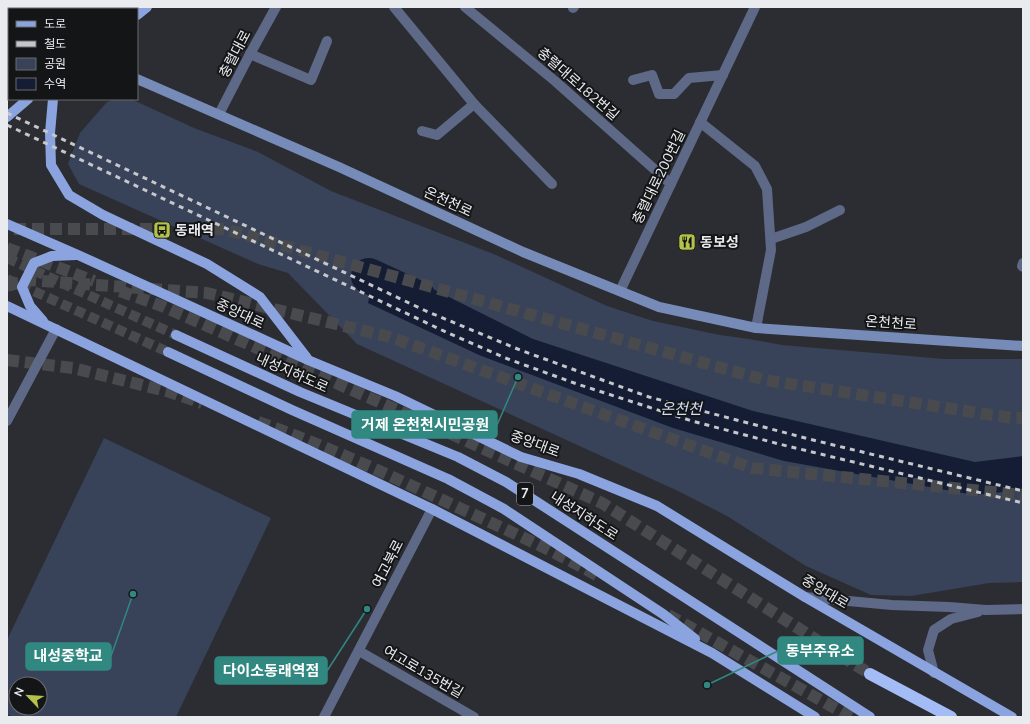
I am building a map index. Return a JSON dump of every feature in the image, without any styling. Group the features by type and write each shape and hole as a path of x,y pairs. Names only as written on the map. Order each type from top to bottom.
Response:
{"highway":[{"path":"870,674 951,717"}],"main road":[{"path":"138,14 147,7"},
{"path":"7,117 27,100"},
{"path":"53,100 50,133 51,165 68,195 102,215 207,264 260,297 308,360"},
{"name":"중앙대로","path":"7,224 308,360 396,396 521,457 579,474 657,506 805,597 1012,717"},
{"path":"46,324 30,306 22,287 34,263 52,256 78,255"},
{"path":"7,306 432,509 712,653 815,717"},
{"name":"내성지하도로","path":"176,335 300,392 458,457 506,482 870,717"},
{"name":"7","path":"168,352 292,410 448,479 504,509 663,614 712,653"}],"street":[{"name":"충렬대로","path":"220,114 250,54 276,7"},
{"path":"394,7 474,104 552,184"},
{"name":"충렬대로182번길","path":"465,7 555,81 671,184"},
{"name":"충렬대로200번길","path":"620,291 755,7"},
{"path":"250,54 311,80 327,41"},
{"path":"633,80 652,75 659,94 674,94 689,78 723,75"},
{"name":"온천천로","path":"138,79 339,167 523,252 659,307 756,328 1023,346"},
{"path":"422,131 437,135 474,104"},
{"path":"700,122 756,166 767,189 771,250 756,328"},
{"path":"771,239 806,227 840,210"},
{"path":"1023,263 1023,267"},
{"path":"7,421 56,329"},
{"name":"여고북로","path":"324,717 432,509"},
{"path":"805,597 892,605 949,606 986,610 1023,609"},
{"path":"934,672 928,650 934,630 951,619 986,610"},
{"name":"여고로135번길","path":"359,652 474,717"}],"green space":[{"path":"113,100 133,100 194,128 258,152 331,191 496,255 607,306 653,321 720,335 782,345 944,359 1023,359 1023,582 989,583 911,596 871,595 806,566 727,516 678,491 357,344 288,273 258,264 79,184 68,164 80,133 107,102"},
{"path":"104,438 271,518 176,717 11,716 48,716 48,676 8,676 7,714 7,640"}],"water":[{"name":"온천천","path":"382,266 415,280 533,339 753,411 975,462 1023,456 1023,490 974,495 784,461 673,428 479,355 368,303 373,278"}],"waterway":[{"name":"온천천","path":"369,276 419,299"}],"tunnel":[{"path":"14,229 224,229 765,380 1012,418 1023,418"},
{"path":"7,248 94,281"},
{"path":"7,258 176,335"},
{"path":"7,279 168,352"},
{"path":"7,286 29,280 207,293 390,337 752,468 1023,495"},
{"path":"120,291 162,306 447,432 602,503 870,674"},
{"path":"7,360 73,368 170,392 202,403"},
{"path":"258,422 308,440 381,472 526,539 598,576"},
{"path":"668,615 851,717"}],"railway":[{"path":"7,113 426,311 520,350 649,397 813,440 1023,491"},
{"path":"7,125 448,333 508,359 577,384 692,421 779,444 1023,503"}],"place":[{"name":"동래역","path":"162,230"},
{"name":"동보성","path":"687,242"},
{"name":"거제 온천천시민공원","path":"518,377"},
{"name":"내성중학교","path":"133,594"},
{"name":"다이소동래역점","path":"367,609"},
{"name":"동부주유소","path":"707,685"}]}
